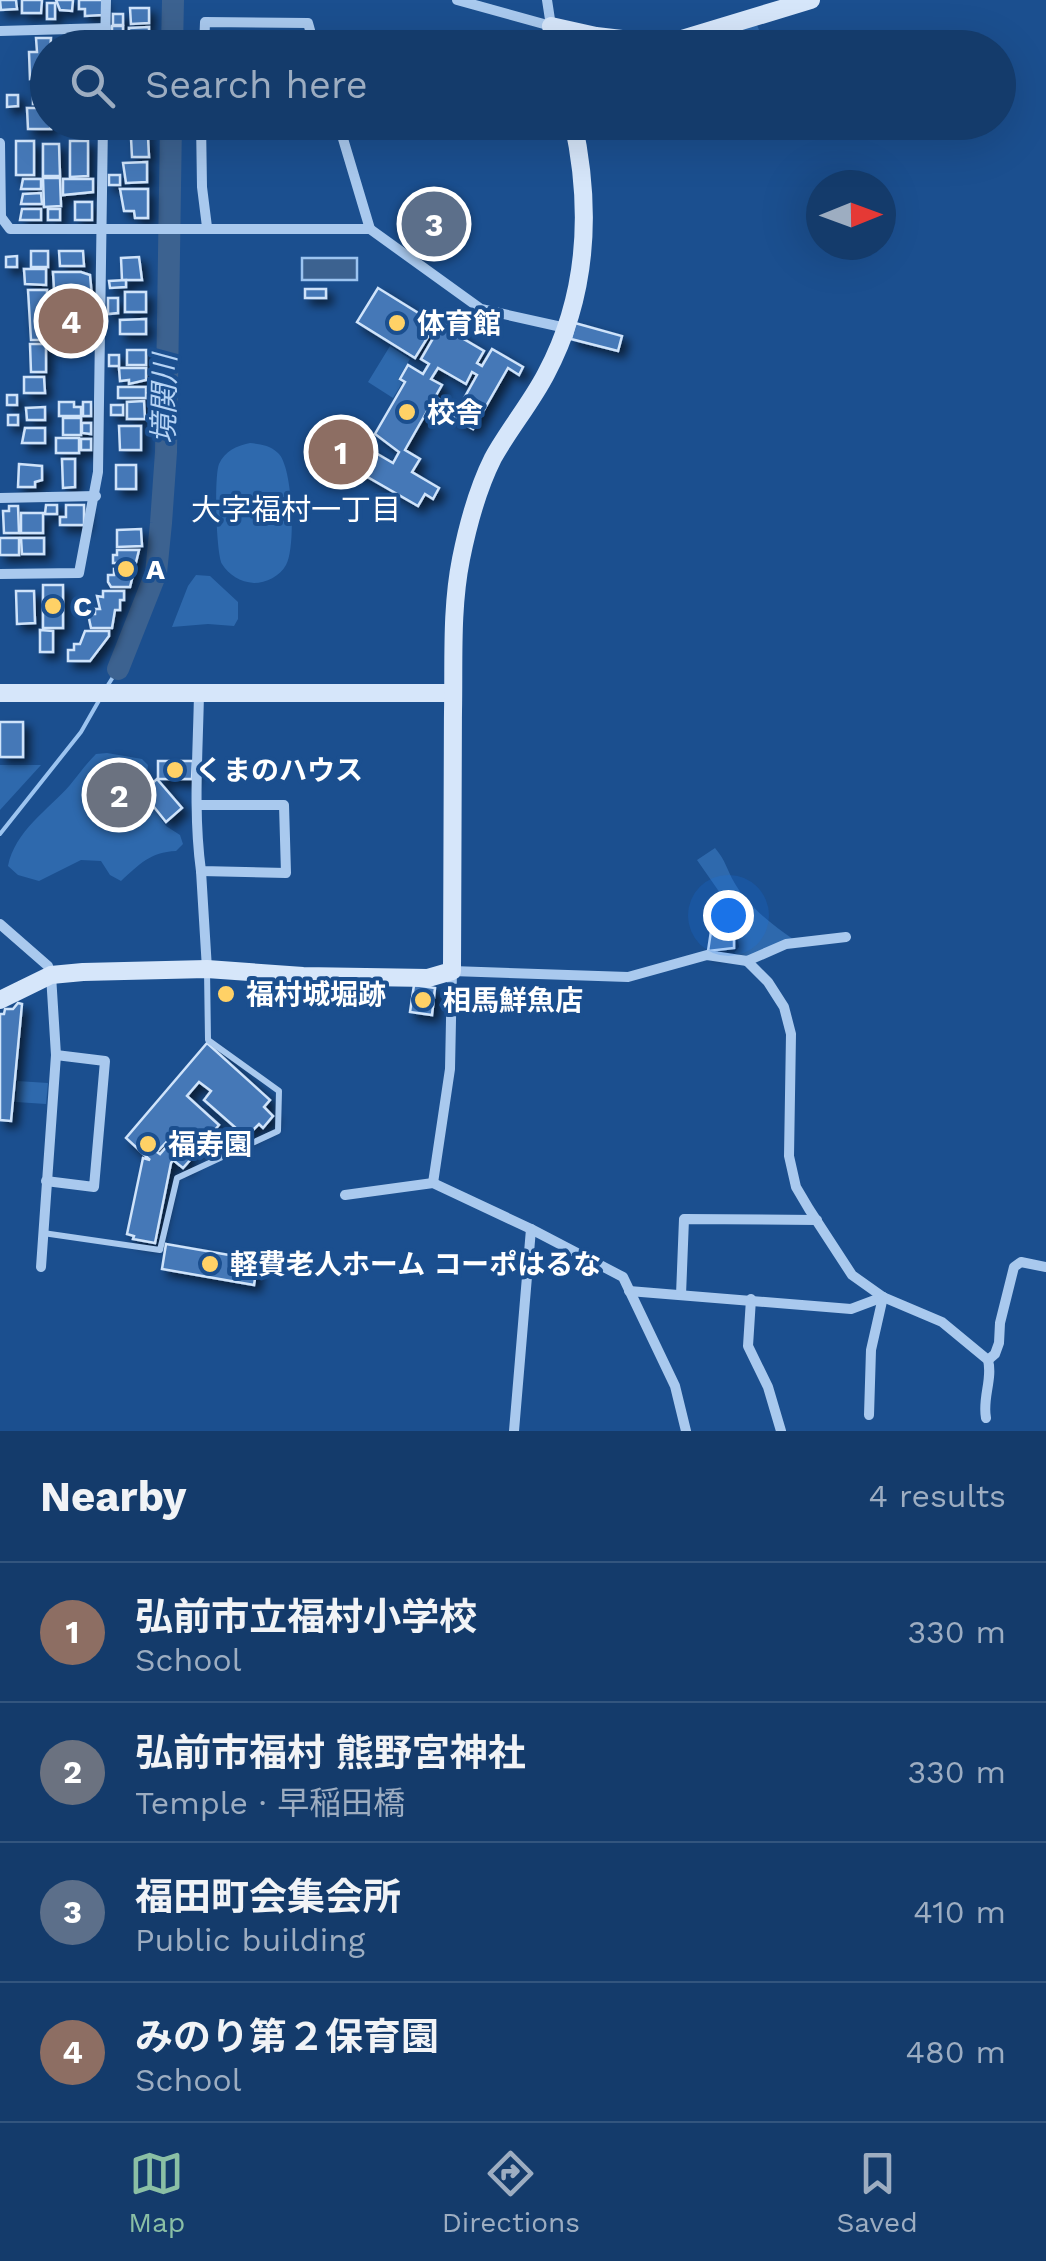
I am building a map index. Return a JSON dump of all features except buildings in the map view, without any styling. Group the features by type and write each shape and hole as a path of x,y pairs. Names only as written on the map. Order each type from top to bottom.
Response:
{"street":[{"path":"35,30 106,28 106,0"},
{"path":"457,0 569,30"},
{"path":"547,0 552,30"},
{"path":"711,30 812,0"},
{"path":"205,30 205,22 308,23 310,30"},
{"path":"0,31 30,30"},
{"path":"0,574 78,573 96,496 102,140"},
{"path":"201,140 207,227"},
{"path":"343,140 370,229"},
{"path":"433,1184 450,1069 456,596 466,532 478,492 493,458 543,380 566,328 583,260 586,222 577,140"},
{"path":"0,143 0,217 10,229 370,229 480,309 566,328"},
{"path":"0,498 96,496"},
{"path":"0,693 454,693"},
{"path":"198,693 197,804 207,969"},
{"path":"197,804 284,805 286,873 202,870"},
{"path":"0,924 48,966 51,974 56,1055 41,1268"},
{"path":"747,962 786,944 846,936"},
{"path":"0,1000 51,974 207,969 303,976 428,978 452,971 628,976 707,955 747,962 768,982 784,1006 791,1034 789,1156 796,1188 852,1274 883,1297 942,1322 988,1360 986,1418"},
{"path":"46,1182 94,1187 105,1061 56,1055"},
{"path":"345,1195 433,1184 532,1228 623,1277 675,1386 686,1431"},
{"path":"681,1296 684,1219 817,1220"},
{"path":"514,1431 532,1228"},
{"path":"988,1360 999,1343 1000,1322 1014,1266 1021,1262 1046,1267"},
{"path":"629,1291 851,1308 883,1297"},
{"path":"868,1415 872,1350 883,1297"},
{"path":"751,1299 748,1346 768,1387 781,1431"}],"lane":[{"path":"43,1232 160,1250 178,1178 278,1132 279,1091 208,1040 207,969"}],"shaded area":[{"path":"302,258 357,258 357,280 302,280"},
{"path":"390,346 410,359 398,379 402,383 393,398 368,382"},
{"path":"250,443 278,453 287,474 291,508 286,565 272,578 254,583 235,577 222,564 216,514 219,464 232,450"},
{"path":"196,575 210,576 238,602 234,626 172,627"},
{"path":"96,754 142,759 148,765 144,795 166,826 180,835 183,844 176,851 146,860 121,881 110,875 101,861 81,860 39,881 18,875 8,866 25,832"},
{"path":"0,765 41,765 0,810"},
{"path":"715,848 745,898 793,939 747,958 734,953 739,947 736,928 723,928 723,917 718,917 720,893 697,860"},
{"path":"17,1081 48,1083 46,1104 16,1102"}],"waterway":[{"name":"境関川","path":"172,30 173,0"},
{"name":"境関川","path":"118,669 156,573 161,523 166,452 171,140"},
{"path":"108,685 118,669"},
{"path":"0,834 81,732 101,697"}],"place":[{"name":"福田町会集会所","path":"434,224"},
{"name":"みのり第２保育園","path":"71,321"},
{"name":"体育館","path":"397,323"},
{"name":"校舎","path":"407,412"},
{"name":"弘前市立福村小学校","path":"341,452"},
{"name":"A","path":"126,569"},
{"name":"C","path":"53,606"},
{"name":"くまのハウス","path":"175,770"},
{"name":"弘前市福村 熊野宮神社","path":"119,795"},
{"name":"福村城堀跡","path":"226,994"},
{"name":"相馬鮮魚店","path":"423,1000"},
{"name":"福寿園","path":"148,1144"},
{"name":"軽費老人ホーム コーポはるな","path":"210,1264"}],"district":[{"name":"大字福村一丁目","path":"296,509"}]}
